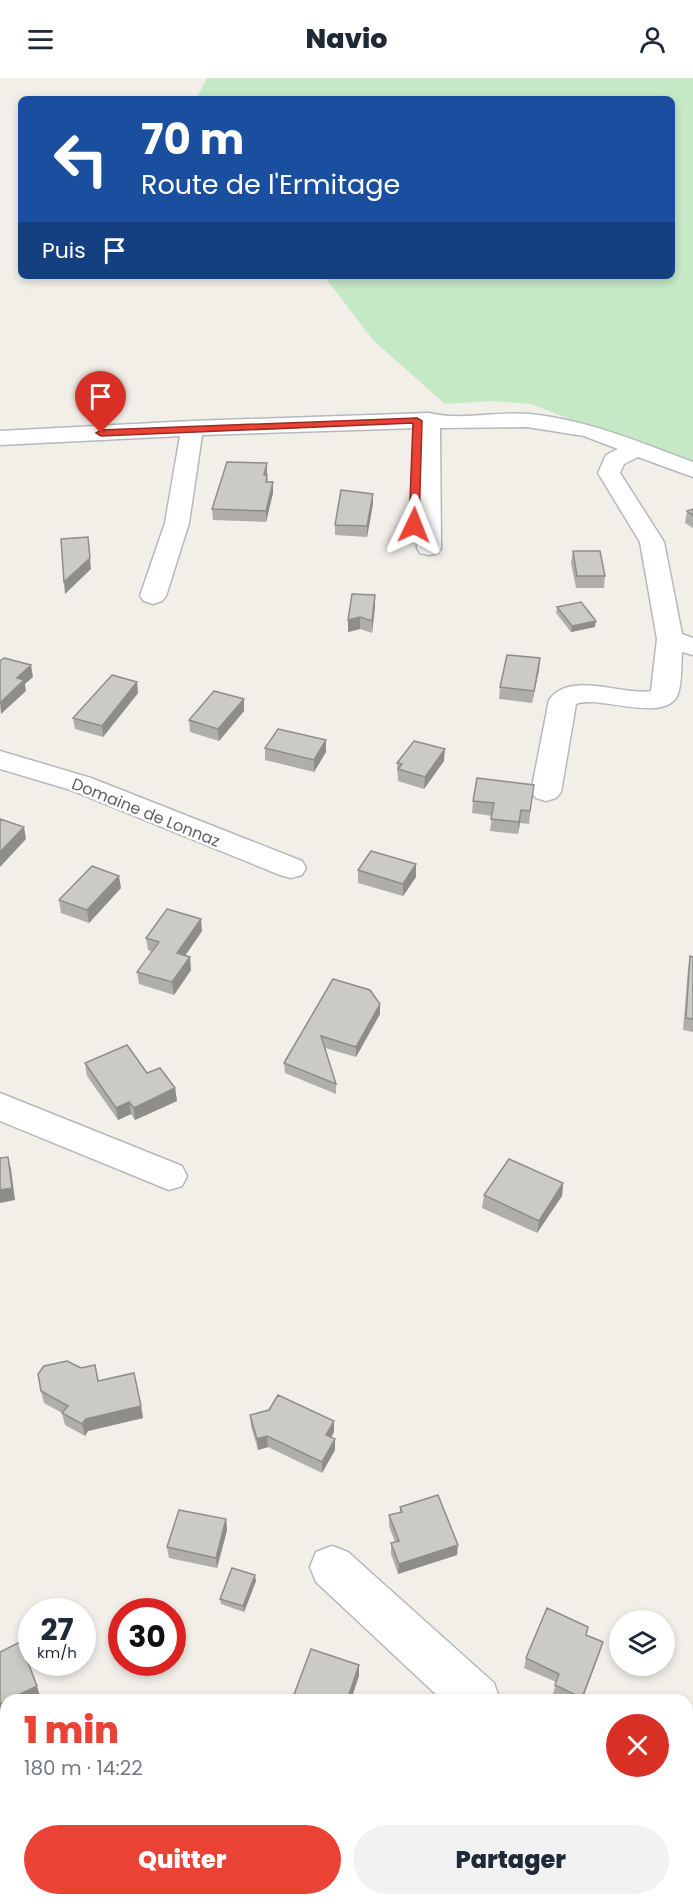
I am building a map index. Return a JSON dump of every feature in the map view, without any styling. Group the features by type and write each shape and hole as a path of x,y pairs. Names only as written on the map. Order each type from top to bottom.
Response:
{"street":[{"path":"0,438 192,428 513,419 554,423 591,431 693,470"},
{"path":"421,544 423,420"},
{"path":"153,596 177,523 192,428"},
{"path":"546,792 564,700 572,695 585,693 643,701 661,697 681,643 652,542 609,473 614,460 636,449"},
{"name":"Domaine de Lonnaz","path":"0,760 81,784 291,868"},
{"path":"0,1106 170,1176"},
{"path":"332,1567 470,1694"}],"green space":[{"path":"207,78 693,78 693,468 531,404 491,401 445,404 373,340 326,279 675,279 675,96 198,96"}],"building":[{"path":"227,462 267,463 264,475 267,475 266,482 273,482 266,511 212,509"},
{"path":"341,490 373,494 367,526 335,525"},
{"path":"88,537 90,558 64,582 61,539"},
{"path":"573,551 600,551 605,576 577,576"},
{"path":"352,594 375,595 372,621 360,617 348,620"},
{"path":"581,602 596,621 572,626 557,607"},
{"path":"507,655 540,658 534,691 500,687"},
{"path":"4,658 31,665 17,678 24,680 0,703 0,661"},
{"path":"112,675 137,682 102,726 73,718"},
{"path":"214,691 244,699 218,729 189,720"},
{"path":"278,729 326,740 314,760 265,748"},
{"path":"414,741 445,749 425,777 398,769 402,764 397,763"},
{"path":"477,778 534,785 530,811 521,810 519,822 491,819 494,803 473,801"},
{"path":"0,819 24,827 0,852"},
{"path":"371,851 416,864 403,884 358,870"},
{"path":"92,866 119,876 87,910 59,900"},
{"path":"167,909 201,919 177,953 190,957 172,982 137,972 159,942 146,938"},
{"path":"690,956 693,957 693,1019 686,1018"},
{"path":"333,979 370,990 380,1004 356,1047 321,1036 336,1084 284,1063"},
{"path":"127,1045 147,1073 160,1068 175,1088 134,1108 129,1102 116,1108 85,1063"},
{"path":"8,1157 12,1188 0,1190 0,1158"},
{"path":"509,1159 563,1183 539,1221 484,1195"},
{"path":"67,1361 81,1368 95,1365 98,1381 134,1373 141,1406 86,1419 82,1424 62,1413 68,1406 41,1391 38,1374 44,1366"},
{"path":"278,1395 334,1421 326,1435 335,1439 322,1462 267,1436 257,1439 250,1415 269,1410"},
{"path":"438,1495 458,1545 399,1564 391,1543 399,1541 389,1515 402,1512 400,1507"},
{"path":"179,1510 226,1519 216,1558 167,1547"},
{"path":"232,1568 255,1575 243,1606 220,1599"},
{"path":"547,1608 588,1627 586,1635 603,1642 584,1694 574,1694 555,1685 559,1674 526,1658"},
{"path":"18,1643 18,1676 33,1676 37,1686 20,1694 0,1694 0,1652"},
{"path":"311,1649 359,1665 349,1694 294,1694"}],"route":[{"path":"101,433 248,425 417,421 414,525"}]}
